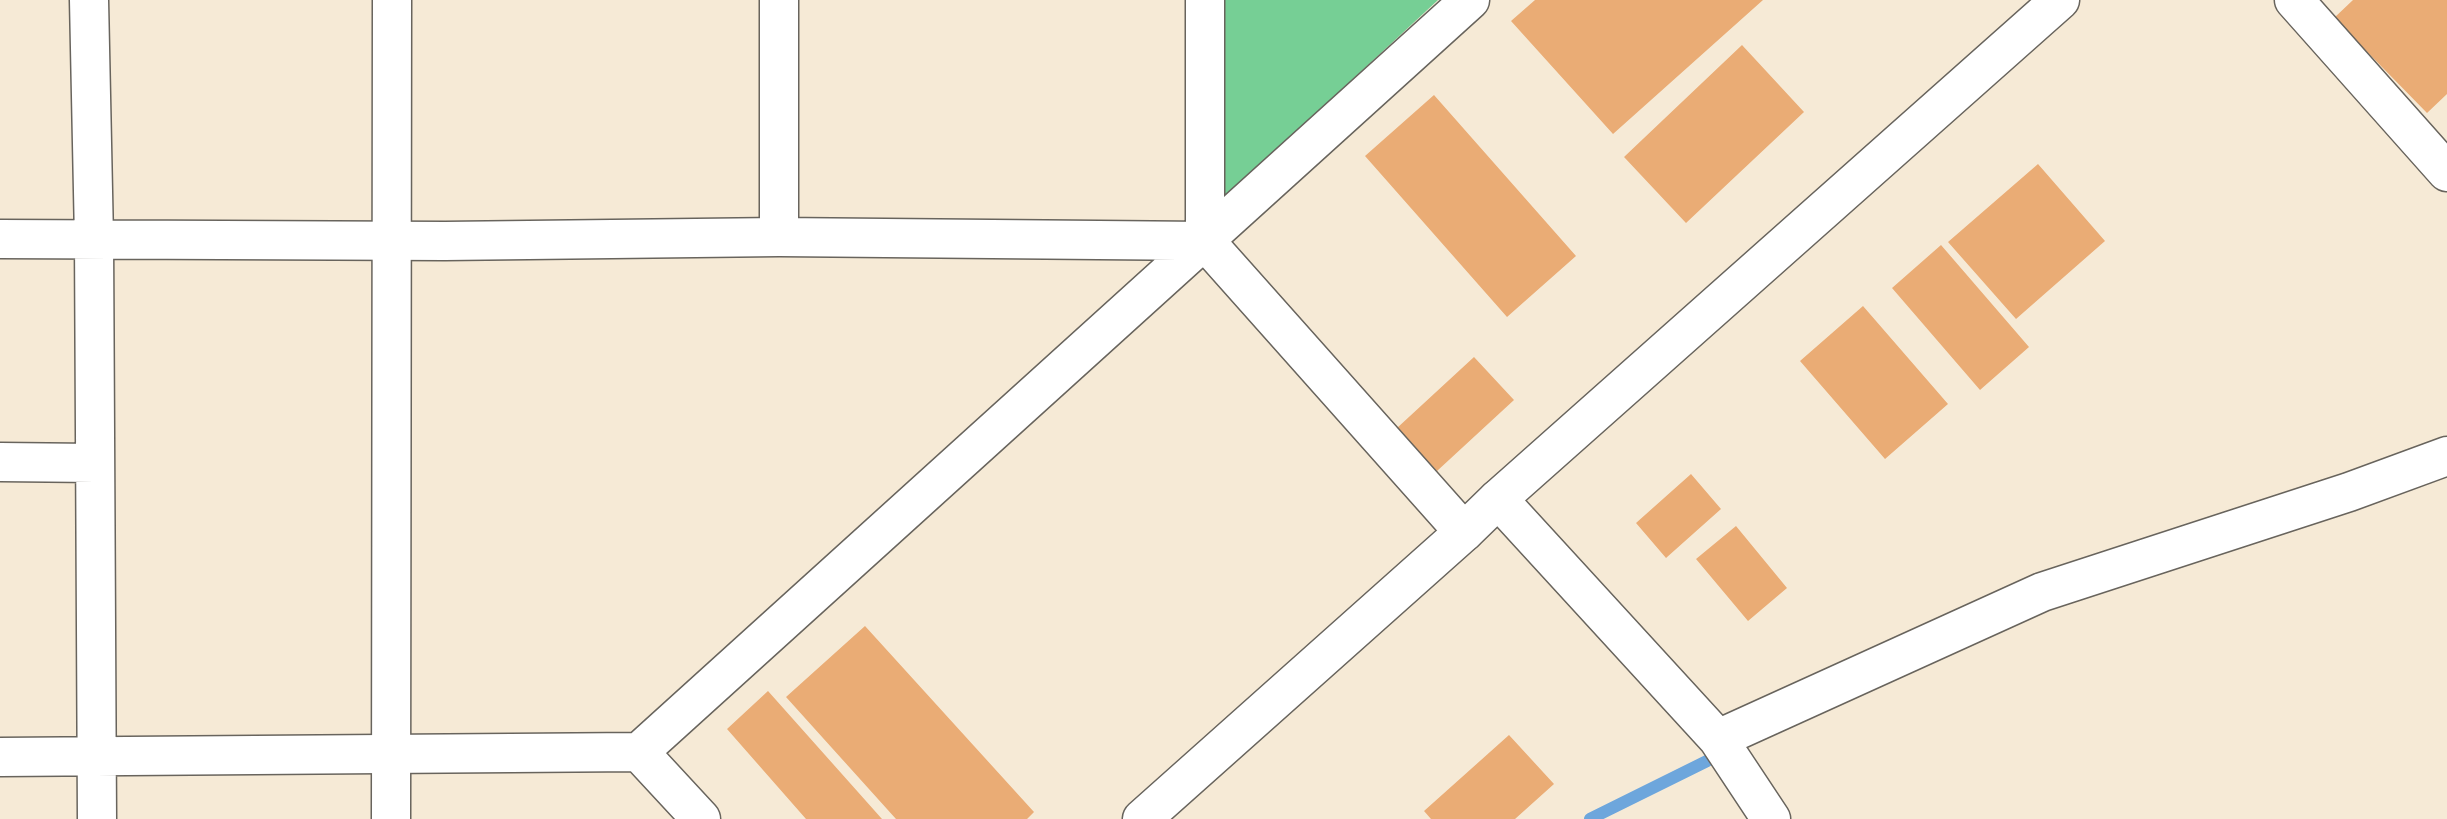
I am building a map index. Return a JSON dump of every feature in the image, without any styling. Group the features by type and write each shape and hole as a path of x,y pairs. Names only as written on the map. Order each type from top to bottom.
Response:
{"street":[{"path":"89,0 94,239 97,819"},
{"path":"391,819 392,0"},
{"path":"779,0 779,237"},
{"path":"1205,0 1205,241 1464,532"},
{"path":"0,757 639,752 1470,0"},
{"path":"1142,819 2060,0"},
{"path":"2294,0 2447,172"},
{"path":"0,239 391,241 779,237 1205,241"},
{"path":"1718,739 2042,592 2349,492 2447,456"},
{"path":"0,462 95,463"},
{"path":"1498,499 1536,544 1718,739 1771,819"},
{"path":"639,752 701,819"}],"green space":[{"path":"1219,0 1438,0 1228,195 1219,190"}],"building":[{"path":"1535,0 1763,0 1613,134 1511,21"},
{"path":"2353,0 2447,0 2447,94 2427,113 2334,18"},
{"path":"1742,45 1804,112 1686,223 1624,157"},
{"path":"1434,95 1576,256 1507,317 1365,156"},
{"path":"2038,164 2105,241 2016,319 1948,242"},
{"path":"1941,245 2029,347 1980,390 1892,288"},
{"path":"1863,306 1948,404 1885,459 1800,361"},
{"path":"1474,357 1514,400 1437,471 1397,428"},
{"path":"1691,474 1721,509 1666,558 1636,523"},
{"path":"1736,526 1787,588 1748,621 1696,559"},
{"path":"865,626 1034,812 1027,819 896,819 786,697"},
{"path":"768,691 882,819 806,819 727,729"},
{"path":"1509,735 1554,784 1515,819 1431,819 1424,811"}],"waterway":[{"path":"1590,819 1707,761"}]}
